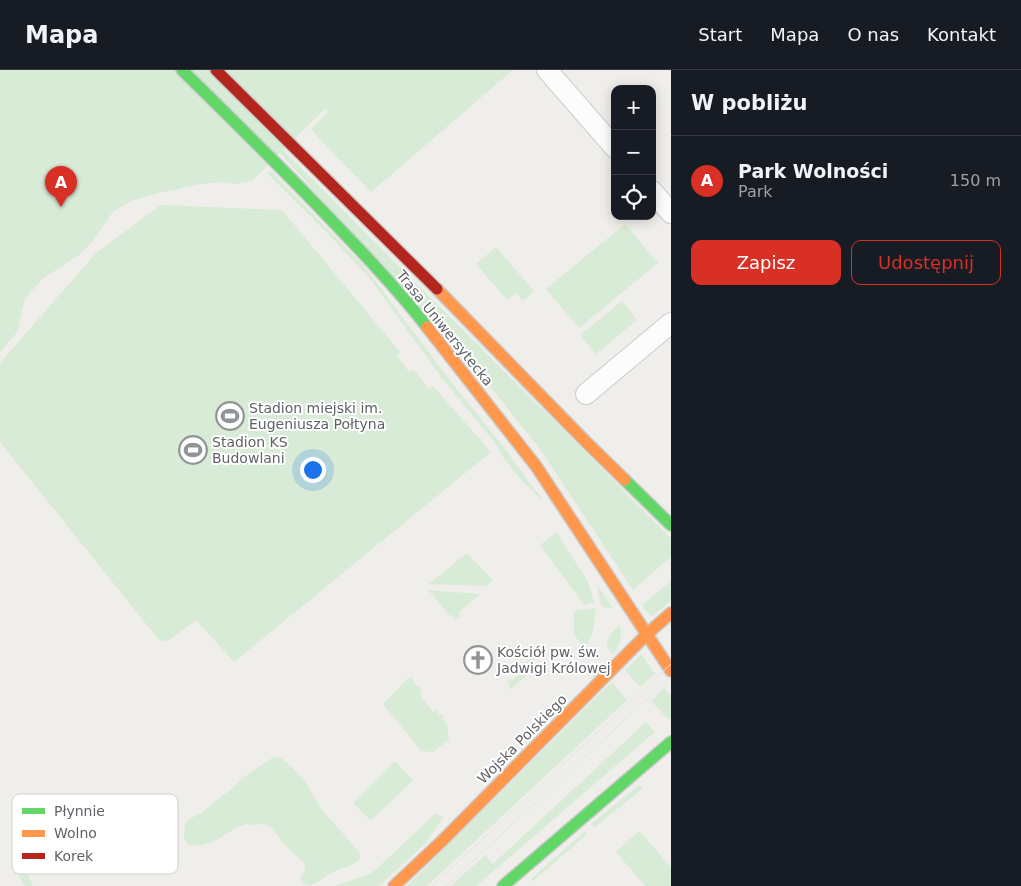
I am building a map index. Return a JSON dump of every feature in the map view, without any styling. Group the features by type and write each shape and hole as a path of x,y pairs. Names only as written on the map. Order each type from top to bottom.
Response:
{"main road":[{"name":"Trasa Uniwersytecka","path":"182,70 284,171 409,304 536,466 671,671"},
{"name":"Trasa Uniwersytecka","path":"217,71 671,525"},
{"name":"Wojska Polskiego","path":"394,886 449,834 647,634 671,613"},
{"path":"503,886 671,742"}],"street":[{"path":"547,70 611,143"},
{"path":"656,196 671,213"},
{"path":"586,394 671,323"}],"green space":[{"path":"0,70 513,70 371,192 311,129 328,112 325,109 283,150 671,538 671,557 633,590 542,452 489,385 280,153 252,181 235,184 222,182 201,184 159,193 131,201 112,213 92,242 79,255 42,279 25,299 17,332 0,353"},
{"path":"270,170 364,266 544,502 520,479 500,453 499,448 441,377 371,280 267,173"},
{"name":"Stadion miejski im. Eugeniusza Połtyna","path":"161,205 282,210 400,352 397,356 409,372 413,369 429,389 433,386 491,452 234,662 196,620 168,641 159,640 0,442 0,363 96,253"},
{"path":"625,224 658,263 579,328 546,289"},
{"path":"496,247 534,291 523,301 516,293 507,300 476,264"},
{"path":"622,301 637,320 596,354 580,335"},
{"path":"557,533 588,582 594,602 584,605 540,545"},
{"path":"467,553 493,580 486,586 429,584"},
{"path":"593,579 613,608 606,608 601,605 597,586"},
{"path":"671,581 671,601 651,617 642,605"},
{"path":"428,590 480,594 458,613 461,616 456,620 450,616"},
{"path":"595,608 593,629 585,648 574,635 574,611"},
{"path":"620,625 620,641 613,655 607,646 607,642 610,635"},
{"path":"535,651 534,670 509,690 509,683 507,681 511,678 512,680 518,675 519,668 517,665 521,662 526,662"},
{"path":"641,654 655,674 640,687 625,670"},
{"path":"413,677 413,681 422,689 420,691 421,697 433,712 436,710 444,717 442,719 447,724 449,739 433,752 421,751 383,704 408,678"},
{"path":"612,682 627,700 427,886 407,886"},
{"path":"664,688 671,696 671,718 669,720 651,701"},
{"path":"646,722 655,732 476,886 451,886 485,855 493,864"},
{"path":"279,757 291,766 304,780 323,811 360,853 360,859 354,864 332,872 312,885 301,882 305,869 304,863 267,825 246,824 239,826 213,842 198,846 188,844 184,839 185,824 188,820 204,811 244,777 272,758"},
{"path":"395,761 413,780 371,821 353,803"},
{"path":"639,785 643,788 595,827 591,824"},
{"path":"435,814 443,818 426,843 379,886 335,886 372,873"},
{"path":"585,831 587,834 532,882 531,879"},
{"path":"639,831 671,867 671,886 645,886 616,852"},
{"path":"18,874 28,874 33,886 25,886"}],"tram line":[{"path":"432,886 671,664"},
{"path":"446,886 671,677"}],"traffic: fast":[{"path":"182,70 350,239 395,288 427,327"},
{"path":"625,480 671,525"},
{"path":"503,886 671,742"}],"traffic: slow":[{"path":"437,289 625,480"},
{"path":"427,327 536,466 671,671"},
{"path":"394,886 442,841 647,634 671,613"}],"traffic: jam":[{"path":"216,70 437,289"}],"place":[{"name":"Park Wolności","path":"61,207"},
{"name":"Stadion miejski im. Eugeniusza Połtyna","path":"230,416"},
{"name":"Stadion KS Budowlani","path":"193,450"},
{"name":"Kościół pw. św. Jadwigi Królowej","path":"478,660"}]}
